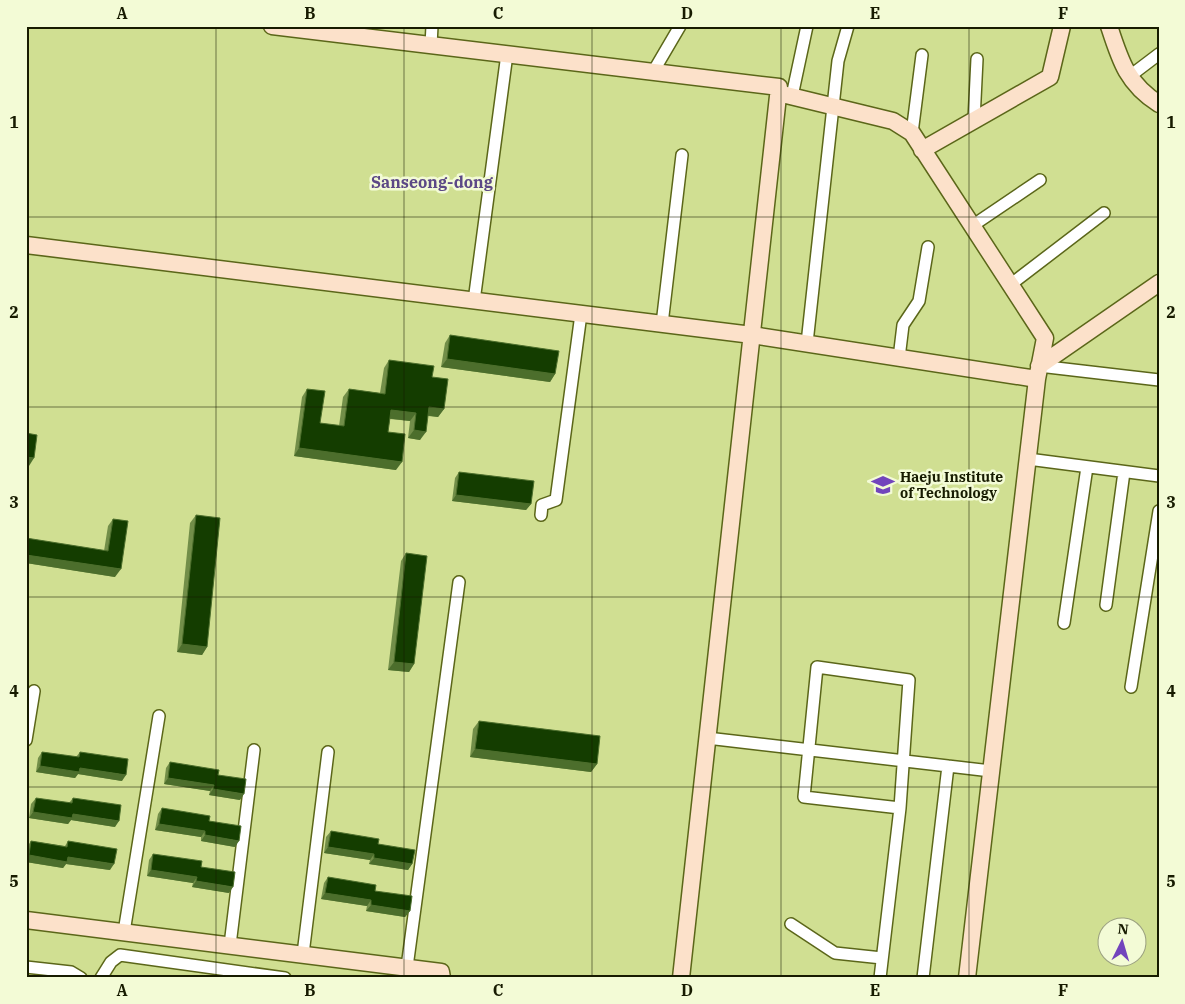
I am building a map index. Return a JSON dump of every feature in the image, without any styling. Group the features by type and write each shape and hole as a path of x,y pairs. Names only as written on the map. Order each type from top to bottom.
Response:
{"street":[{"path":"272,26 367,32 431,45 779,87 785,94 893,121 912,134 1045,338 1038,372 967,978"},
{"path":"431,45 432,26"},
{"path":"653,72 680,26"},
{"path":"681,978 752,335 785,94 807,26"},
{"path":"807,344 832,106 838,61 848,26"},
{"path":"922,150 1050,77 1062,26"},
{"path":"1109,26 1124,69 1150,98 1159,104"},
{"path":"474,301 507,54"},
{"path":"1130,76 1159,54"},
{"path":"912,134 922,55"},
{"path":"974,120 977,59"},
{"path":"662,324 682,155"},
{"path":"972,226 1040,180"},
{"path":"1010,285 1104,213"},
{"path":"26,245 752,335 900,358 1038,372 1159,380"},
{"path":"900,358 903,326 920,302 928,247"},
{"path":"1038,372 1159,283"},
{"path":"541,515 542,505 556,500 582,314"},
{"path":"1028,459 1159,476"},
{"path":"1064,624 1087,467"},
{"path":"1106,605 1124,472"},
{"path":"1131,687 1159,511"},
{"path":"407,967 459,582"},
{"path":"880,978 900,808 909,680 817,668 804,797 900,808"},
{"path":"26,740 34,691"},
{"path":"124,932 159,716"},
{"path":"707,738 991,771"},
{"path":"230,945 254,750"},
{"path":"303,954 328,752"},
{"path":"923,978 948,766"},
{"path":"26,920 407,967 442,972 442,978"},
{"path":"791,924 835,953 882,958"},
{"path":"101,978 111,962 120,955 285,978"},
{"path":"26,967 71,972 80,978"}],"building":[{"path":"450,335 559,351 555,374 447,359"},
{"path":"389,360 434,366 432,377 448,379 444,409 429,407 426,432 414,430 416,413 391,410 388,432 405,434 402,462 299,448 307,389 325,391 320,423 344,426 349,389 385,394"},
{"path":"26,433 37,435 34,458 26,457"},
{"path":"459,472 534,481 531,504 456,495"},
{"path":"196,515 220,518 207,647 182,644"},
{"path":"113,519 128,521 121,569 26,555 26,538 108,551"},
{"path":"406,553 427,556 414,664 394,662"},
{"path":"479,721 600,736 597,764 475,749"},
{"path":"42,752 79,757 80,752 128,759 126,775 80,768 79,772 40,766"},
{"path":"170,762 219,770 218,775 246,779 244,794 213,789 214,785 168,778"},
{"path":"36,798 72,803 73,798 121,805 119,821 73,814 72,818 33,812"},
{"path":"162,808 210,816 209,821 241,826 239,841 205,835 205,831 159,824"},
{"path":"331,831 379,839 378,844 415,850 412,864 374,858 374,854 328,847"},
{"path":"31,841 67,847 68,841 117,849 114,864 68,857 67,862 29,855"},
{"path":"153,854 202,861 201,867 235,872 233,887 196,881 197,877 151,870"},
{"path":"328,877 376,885 375,891 412,896 410,911 371,905 371,900 325,893"}],"place":[{"name":"Haeju Institute of Technology","path":"883,485"}],"district":[{"name":"Sanseong-dong","path":"432,182"}]}
